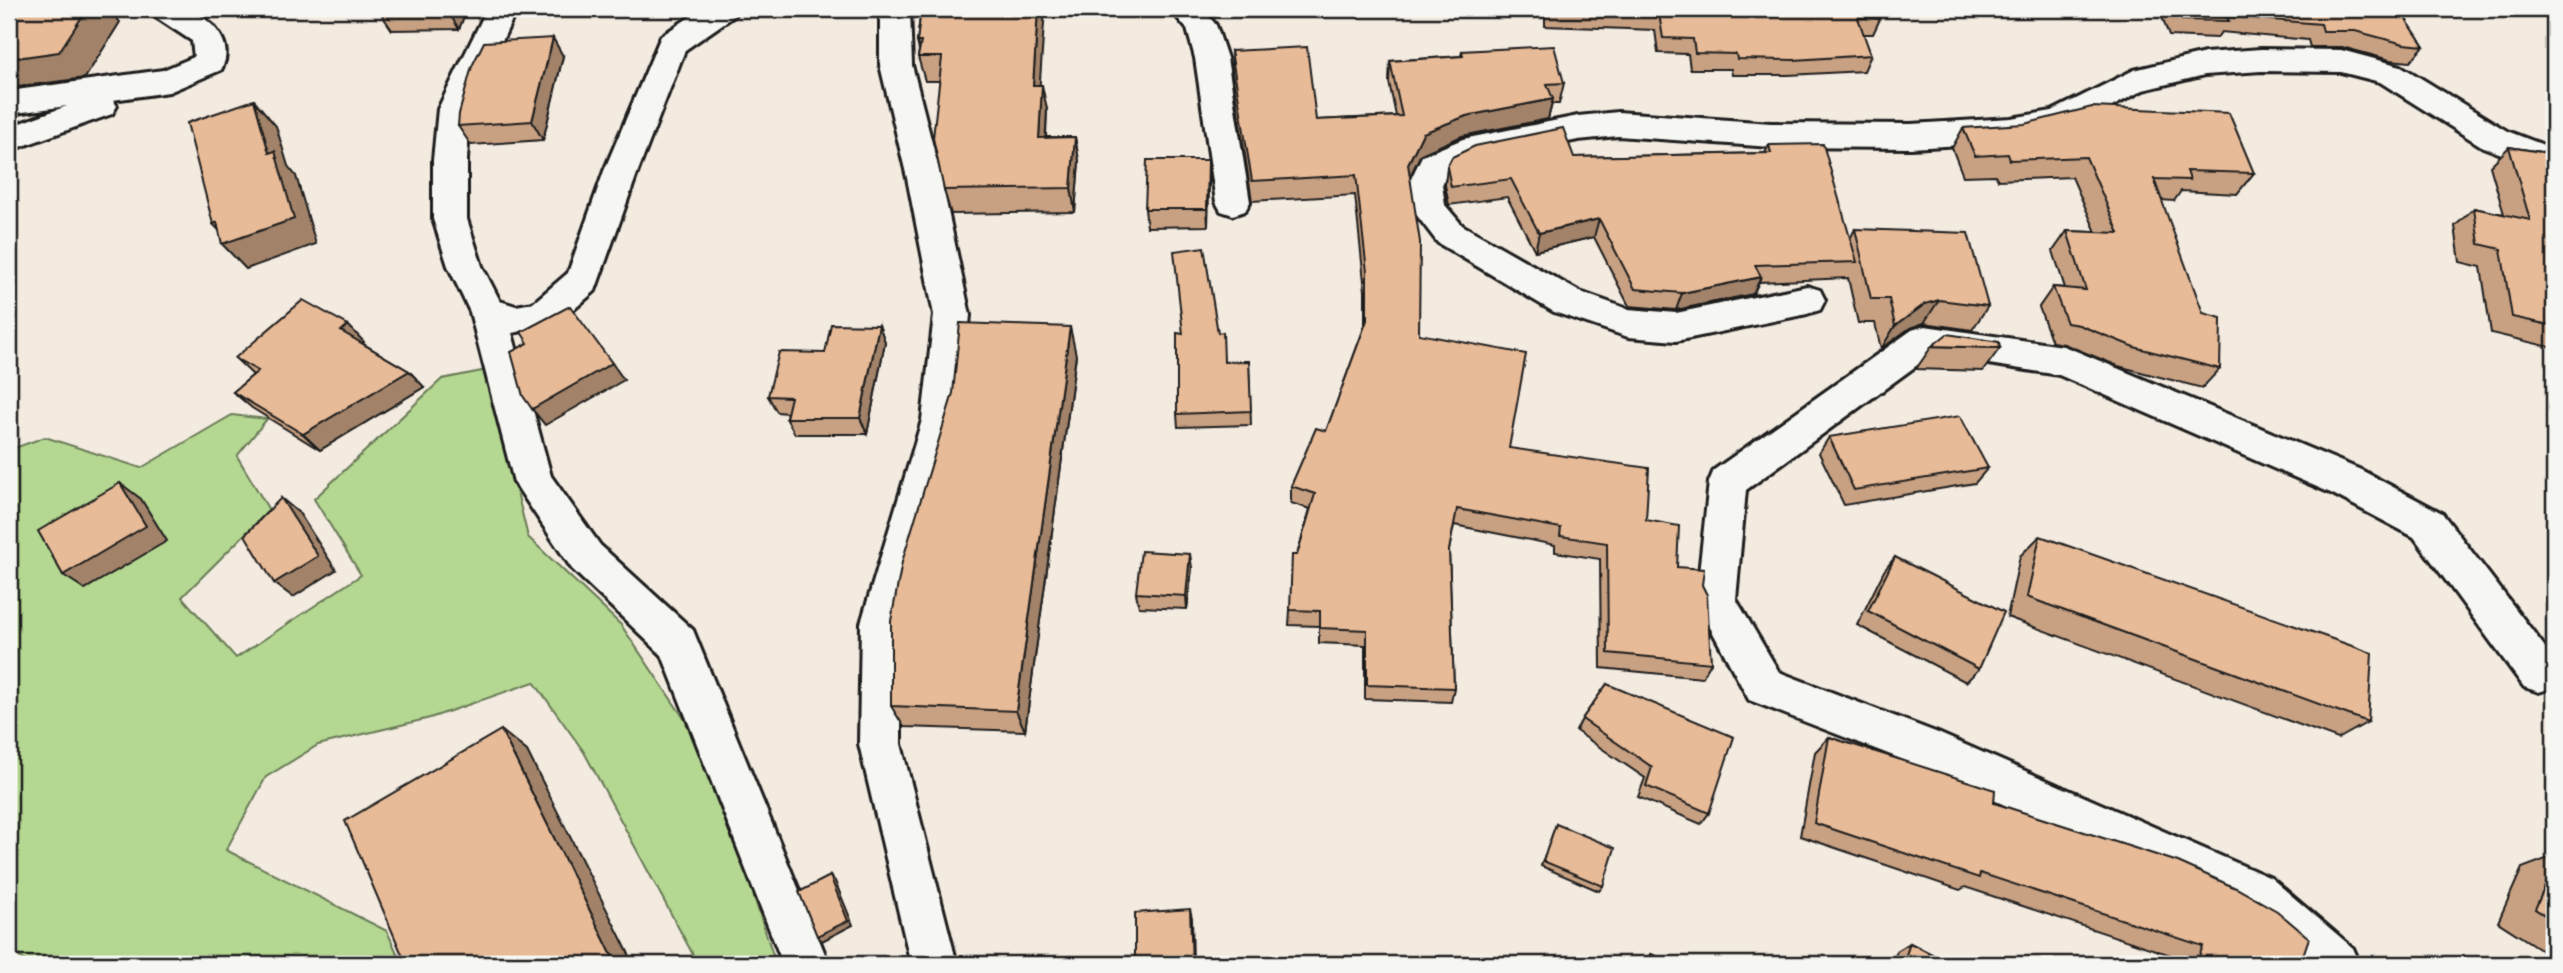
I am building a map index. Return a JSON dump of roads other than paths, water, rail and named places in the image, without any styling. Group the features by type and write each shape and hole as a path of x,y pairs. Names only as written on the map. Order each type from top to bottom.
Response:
{"street":[{"path":"9,139 169,81 210,62 207,36 165,9"},
{"path":"502,9 454,108 450,160 450,219 466,266 488,312 533,482 586,557 678,643 806,964"},
{"path":"488,312 516,320 543,315 583,281 621,171 672,44 723,9"},
{"path":"895,9 896,65 924,178 952,316 941,420 881,622 880,744 934,964"},
{"path":"1185,9 1201,25 1211,58 1233,202"},
{"path":"1807,300 1676,327 1628,323 1567,302 1450,234 1429,209 1425,185 1434,165 1463,151 1578,128 1618,124 1771,135 1911,136 2011,130 2060,121 2134,81 2205,64 2261,60 2341,61 2390,74 2496,139 2554,162"},
{"path":"9,102 169,81"},
{"path":"2337,964 2255,894 1923,747 1764,686 1716,601 1728,482 1925,340 2063,360 2347,482 2428,525 2539,673"}]}
